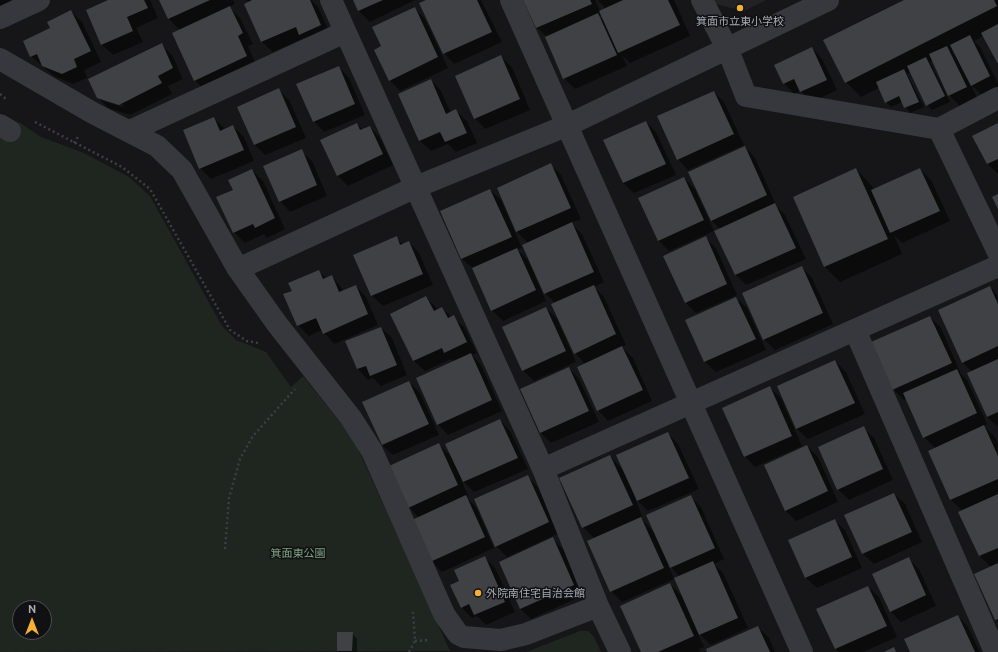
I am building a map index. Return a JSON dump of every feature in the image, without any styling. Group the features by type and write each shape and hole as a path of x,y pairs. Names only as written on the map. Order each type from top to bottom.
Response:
{"street":[{"path":"0,18 39,0"},
{"path":"330,0 543,469 598,606 620,652"},
{"path":"511,0 802,652"},
{"path":"702,0 728,50 746,96 938,129 998,98"},
{"path":"238,269 416,187 568,125 728,50 828,0"},
{"path":"130,131 345,32"},
{"path":"0,59 93,113 157,146 182,170 238,269 276,324 351,418 372,451 444,614 458,634 464,637 501,640 526,634 598,606"},
{"path":"938,129 998,252"},
{"path":"543,469 998,266"},
{"path":"855,330 995,652"}],"path":[{"path":"0,94 11,104"},
{"path":"33,120 122,167 150,189 230,330 247,341 260,343"},
{"path":"225,548 229,498 240,459 253,436 298,385"}],"shaded area":[{"name":"箕面市立東小学校","path":"713,0 766,0 744,11 715,4"}],"green space":[{"name":"箕面東公園","path":"19,122 41,137 84,153 129,177 150,196 222,326 236,340 266,352 291,387 303,376 353,438 450,651 0,652 0,137 4,139"},
{"path":"580,631 588,631 594,637 601,652 526,652"}],"building":[{"path":"108,0 144,0 148,8 127,17 133,31 101,45 86,10"},
{"path":"159,0 210,0 168,19"},
{"path":"252,0 310,0 321,25 299,35 296,27 261,42 244,4"},
{"path":"353,0 383,0 358,11"},
{"path":"426,0 477,0 492,32 443,54 419,3"},
{"path":"523,0 590,0 592,4 536,28"},
{"path":"623,0 668,0 680,25 618,53 599,11"},
{"path":"904,0 994,0 997,6 845,83 823,40"},
{"path":"230,6 243,33 238,36 247,56 194,81 172,33"},
{"path":"415,7 438,57 389,81 374,50 381,46 372,27"},
{"path":"71,10 91,51 74,59 77,67 62,74 42,66 37,54 30,57 23,41 50,28 47,22"},
{"path":"598,13 617,55 563,79 545,37"},
{"path":"998,24 998,64 981,33"},
{"path":"970,35 990,76 971,86 950,45"},
{"path":"162,43 173,68 158,76 162,83 119,105 97,98 88,79"},
{"path":"947,46 967,87 948,96 929,54"},
{"path":"812,47 827,80 800,92 794,79 783,84 774,65"},
{"path":"501,55 520,99 474,119 455,76"},
{"path":"926,57 945,96 926,106 907,66"},
{"path":"339,66 355,104 313,122 296,84"},
{"path":"904,69 919,102 904,108 899,96 885,103 876,82"},
{"path":"431,79 446,114 456,109 467,133 445,142 440,132 419,141 398,94"},
{"path":"279,88 296,127 254,145 237,107"},
{"path":"714,91 734,134 677,160 657,116"},
{"path":"214,117 220,131 233,125 244,150 199,169 183,130"},
{"path":"646,121 666,164 623,183 603,140"},
{"path":"357,123 360,130 370,126 383,154 337,176 320,140"},
{"path":"998,123 998,159 987,164 972,136"},
{"path":"745,146 767,195 711,221 688,172"},
{"path":"302,149 317,185 279,202 263,166"},
{"path":"551,163 571,208 516,232 497,188"},
{"path":"856,168 888,239 824,267 793,197"},
{"path":"920,168 940,211 890,233 871,190"},
{"path":"252,169 275,218 255,228 253,224 233,233 216,197 233,190 228,180"},
{"path":"684,177 704,220 658,241 638,198"},
{"path":"490,189 512,237 461,259 440,211"},
{"path":"998,194 998,209 992,197"},
{"path":"775,203 796,248 735,275 714,231"},
{"path":"572,222 594,272 544,294 522,245"},
{"path":"397,236 400,245 409,241 423,274 371,296 353,255"},
{"path":"706,236 727,284 685,303 663,256"},
{"path":"517,248 536,290 491,311 472,268"},
{"path":"802,266 823,313 763,340 742,293"},
{"path":"319,270 323,279 332,275 339,292 356,285 368,314 323,334 316,318 297,326 283,294 292,291 288,283"},
{"path":"594,285 616,334 574,354 551,304"},
{"path":"990,286 998,304 998,346 962,363 938,310"},
{"path":"426,296 434,311 442,307 448,318 454,315 467,342 444,353 442,348 413,361 390,314"},
{"path":"736,297 756,339 704,362 685,320"},
{"path":"546,307 566,351 522,371 502,327"},
{"path":"930,316 952,363 892,390 871,342"},
{"path":"381,327 397,365 370,376 366,366 357,369 345,341"},
{"path":"622,346 643,390 597,411 577,367"},
{"path":"471,353 492,400 437,425 416,378"},
{"path":"998,359 998,412 987,417 967,373"},
{"path":"835,360 855,403 796,429 777,386"},
{"path":"569,367 589,411 540,433 520,389"},
{"path":"957,369 977,413 923,438 903,393"},
{"path":"409,381 429,424 382,445 362,402"},
{"path":"770,386 792,436 744,457 722,408"},
{"path":"500,419 518,458 463,482 445,444"},
{"path":"984,425 998,456 998,479 950,500 928,451"},
{"path":"864,426 883,469 837,490 818,447"},
{"path":"668,432 689,478 637,501 616,455"},
{"path":"439,443 458,485 408,508 389,466"},
{"path":"807,445 828,491 785,511 764,465"},
{"path":"610,455 633,505 582,528 559,478"},
{"path":"528,475 549,522 495,547 474,499"},
{"path":"894,493 912,532 862,554 844,515"},
{"path":"998,494 998,548 979,556 958,512"},
{"path":"466,495 485,537 430,562 412,520"},
{"path":"691,495 715,548 670,568 646,515"},
{"path":"641,517 664,568 610,592 587,541"},
{"path":"835,519 852,557 805,578 788,540"},
{"path":"553,537 574,585 520,609 499,562"},
{"name":"外院南住宅自治会館","path":"485,556 505,602 474,615 469,604 461,608 450,585 459,581 454,570"},
{"path":"909,557 926,595 890,612 872,574"},
{"path":"713,561 738,618 699,635 674,578"},
{"path":"998,563 998,619 995,620 974,574"},
{"path":"670,583 694,636 658,652 641,652 620,606"},
{"path":"868,586 887,626 835,649 816,609"},
{"path":"958,615 975,652 910,652 904,639"},
{"path":"758,626 770,652 707,652 706,649"},
{"path":"337,632 353,632 352,651 337,651"},
{"path":"894,647 896,652 884,652"}],"place":[{"name":"箕面市立東小学校","path":"740,8"},
{"name":"外院南住宅自治会館","path":"478,593"}]}
